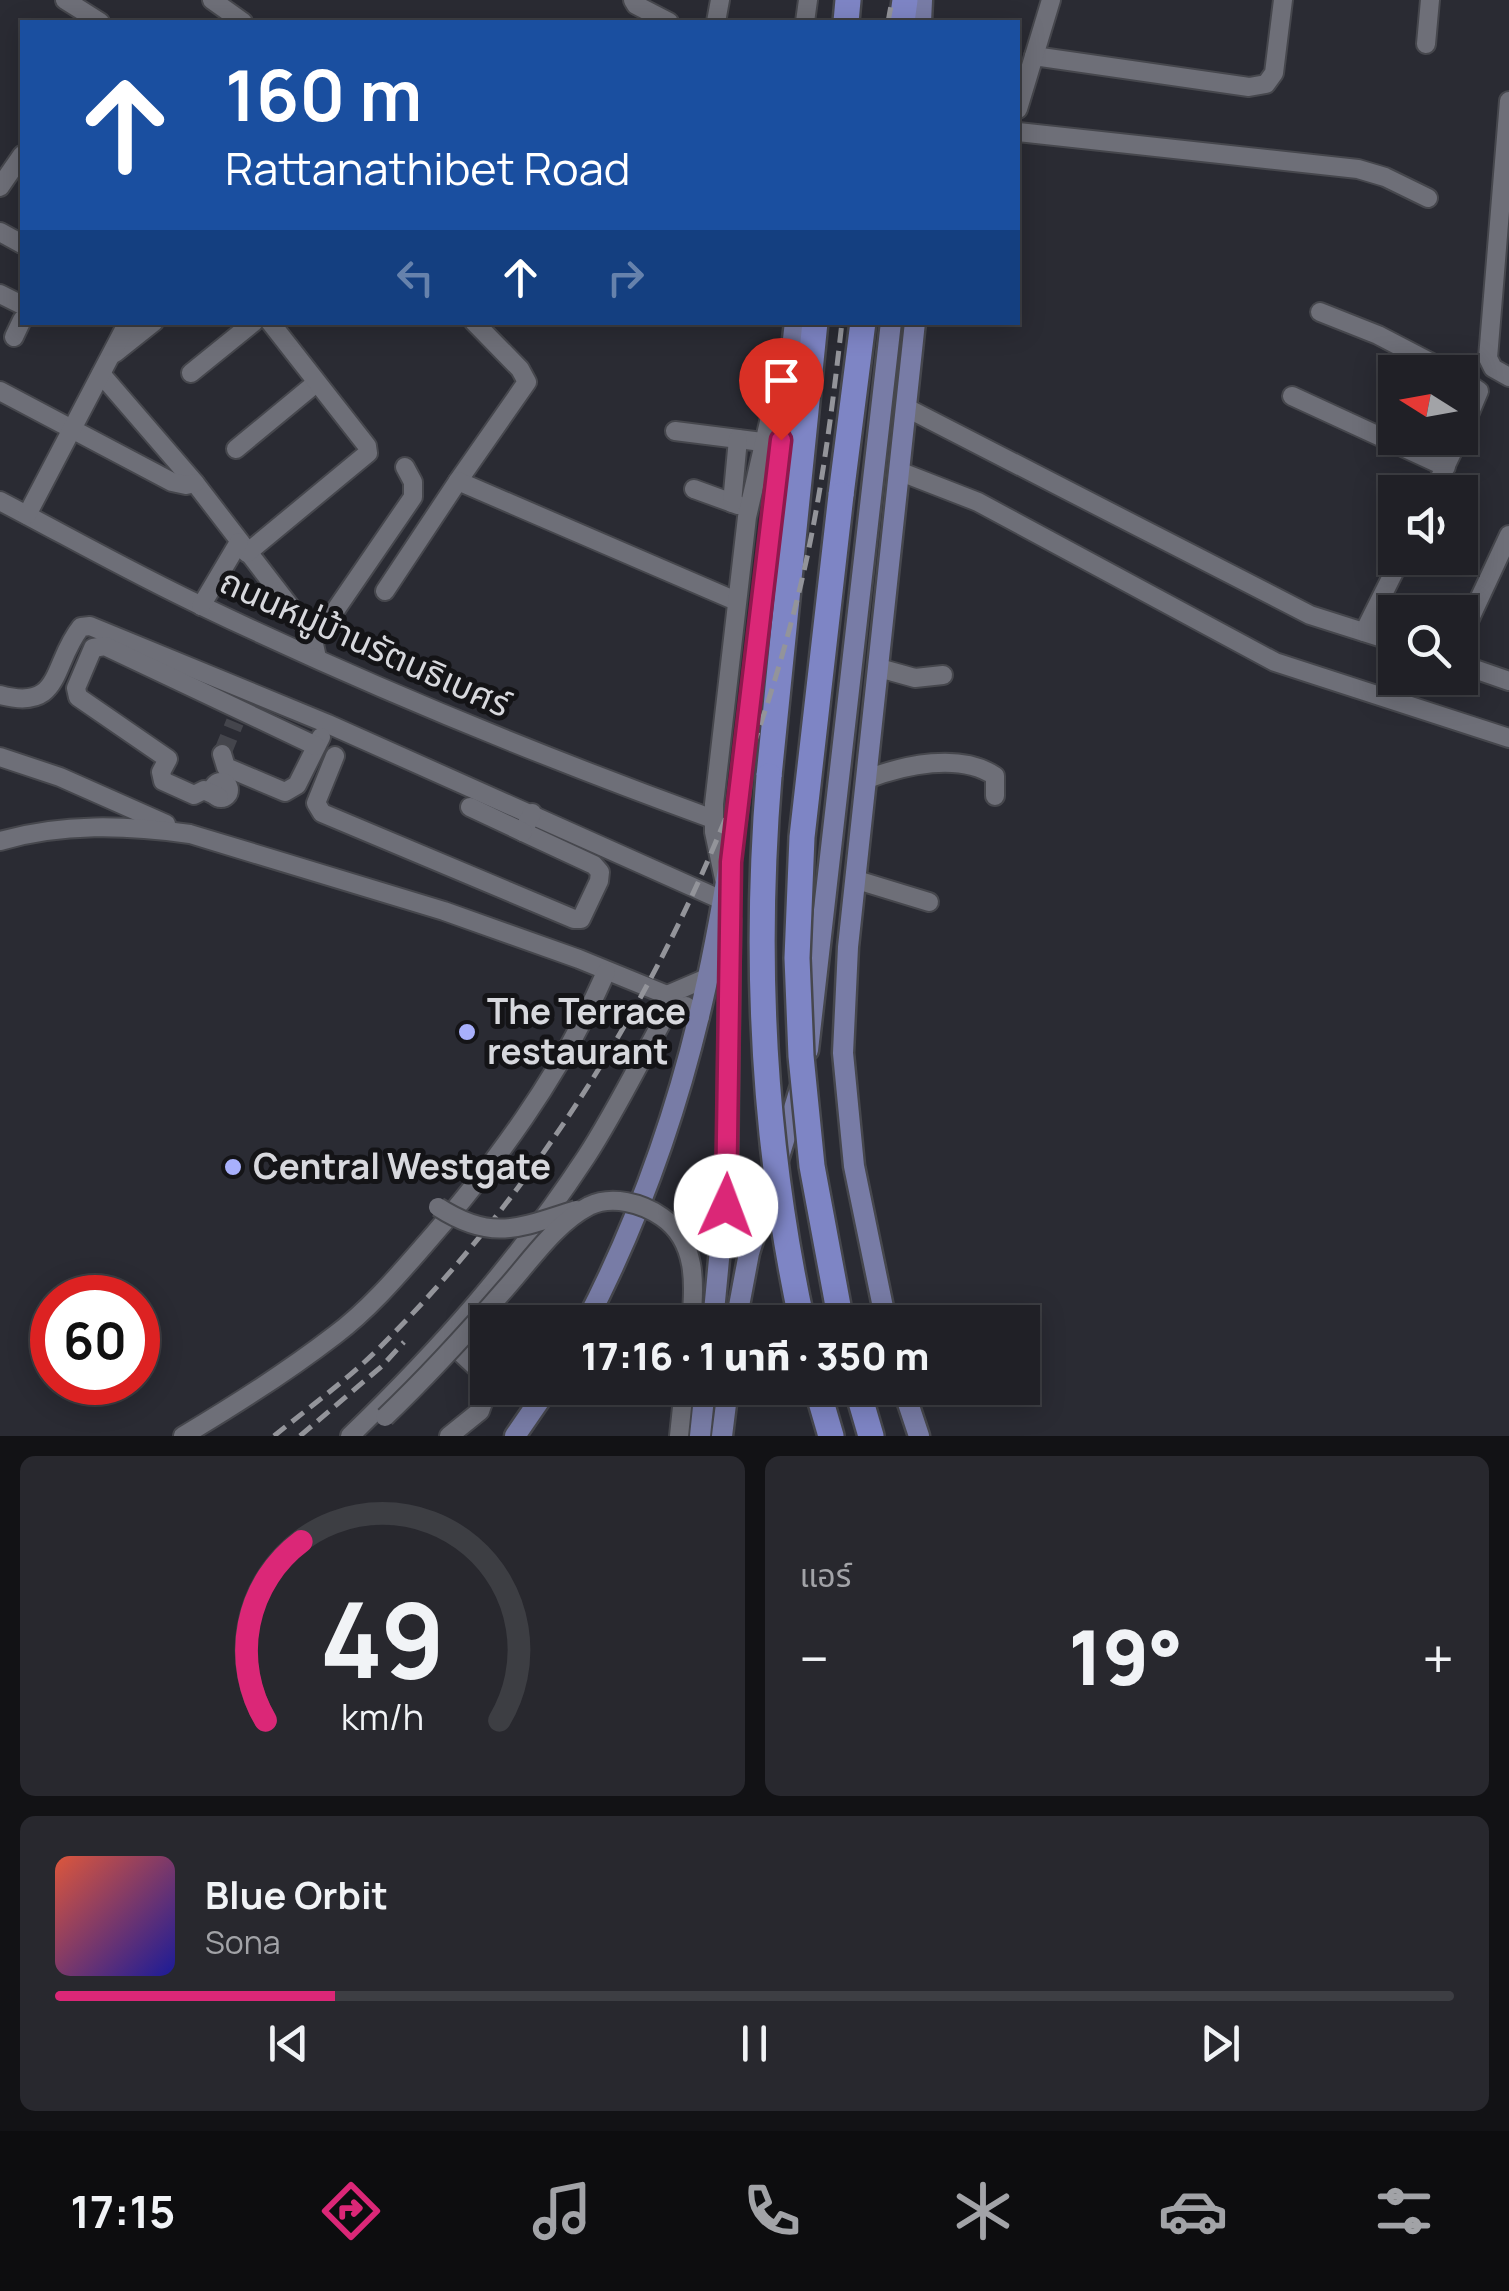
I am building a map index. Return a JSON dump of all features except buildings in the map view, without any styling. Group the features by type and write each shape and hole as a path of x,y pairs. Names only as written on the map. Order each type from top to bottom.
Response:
{"highway":[{"path":"799,1305 774,1155 763,1039 760,910 768,776 815,325"},
{"path":"838,1305 812,1166 801,1056 797,923 802,837 863,325"},
{"path":"823,1405 831,1436"},
{"path":"862,1405 871,1436"}],"main road":[{"path":"594,1305 644,1198 674,1114 709,977 731,862 794,325"},
{"path":"739,1305 749,1253 800,1088 813,1021 891,325"},
{"path":"883,1305 854,1166 844,1072 844,1002 915,325"},
{"path":"715,1305 726,1206 731,862"},
{"path":"515,1436 537,1405"},
{"path":"700,1436 703,1405"},
{"path":"722,1436 726,1405"},
{"path":"909,1405 919,1436"},
{"path":"523,1436 534,1410"}],"street":[{"path":"65,0 97,20"},
{"path":"212,0 239,20"},
{"path":"633,0 666,20"},
{"path":"1020,102 1052,0"},
{"path":"1034,56 1249,87 1266,84 1274,73 1282,0"},
{"path":"1426,44 1430,0"},
{"path":"1509,101 1488,358 1493,368 1509,377"},
{"path":"1020,132 1358,169 1385,176 1428,198"},
{"path":"0,187 20,158"},
{"path":"1320,312 1416,355"},
{"path":"27,515 126,325"},
{"path":"110,356 150,325"},
{"path":"191,374 250,325"},
{"path":"201,606 243,548 368,453 367,446 272,325"},
{"path":"385,592 527,382 520,369 477,325"},
{"path":"740,506 762,442 793,325"},
{"path":"101,374 196,483 316,649 413,496 413,482 405,467"},
{"path":"236,449 316,383"},
{"path":"0,391 172,482 196,483"},
{"path":"1292,396 1446,467"},
{"path":"906,408 1310,615 1378,637"},
{"path":"675,431 762,442"},
{"path":"725,895 714,820 736,600 738,439"},
{"path":"1442,475 1452,455"},
{"path":"901,472 978,502 1275,662 1509,738"},
{"path":"458,481 736,600"},
{"path":"694,489 740,506"},
{"name":"ถนนหมู่บ้านรัตนธิเบศร์","path":"0,501 201,606 316,649 534,754 714,820"},
{"path":"1478,601 1509,535"},
{"path":"1364,632 1392,575"},
{"path":"0,694 20,700 42,694 50,686 74,635 81,627 90,626 725,895"},
{"path":"241,774 224,794 204,790 194,795 163,781 160,775 168,759 78,697 76,688 94,648 104,646 316,746"},
{"path":"879,668 914,678 943,675"},
{"path":"1478,670 1509,681"},
{"path":"222,754 226,767 281,792 289,791 297,785 328,724"},
{"path":"335,756 316,802 322,814 574,919 584,917 600,880 598,869 470,807"},
{"path":"0,757 60,777 190,834 444,911 667,995 709,977"},
{"path":"868,779 907,766 949,764 988,771 995,776 995,796"},
{"path":"502,822 510,804"},
{"path":"523,832 532,813"},
{"path":"0,841 23,834 83,827 146,828 190,834"},
{"path":"856,880 929,902"},
{"path":"183,1436 247,1398 338,1333 400,1273 474,1189 538,1098 587,1015 606,972"},
{"path":"350,1436 446,1339 511,1263 587,1156 668,1011 686,1006 700,1018"},
{"path":"438,1207 477,1228 512,1230 616,1200 639,1205 665,1218 677,1230 690,1259 692,1305"},
{"path":"361,1436 386,1417 440,1363 551,1237 590,1206"},
{"path":"446,1339 470,1362"},
{"path":"449,1436 482,1405"},
{"path":"679,1436 682,1405"}],"tunnel":[{"path":"222,754 235,722"}],"railway":[{"path":"888,20 892,0"},
{"path":"274,1436 373,1354 450,1272 522,1183 587,1088 645,988 697,885 741,779 778,671 812,532 842,325"},
{"path":"300,1436 382,1366 404,1342"}],"place":[{"name":"The Terrace restaurant","path":"467,1032"},
{"name":"Central Westgate","path":"233,1167"}],"route":[{"path":"726,1206 731,862 781,440"}]}
